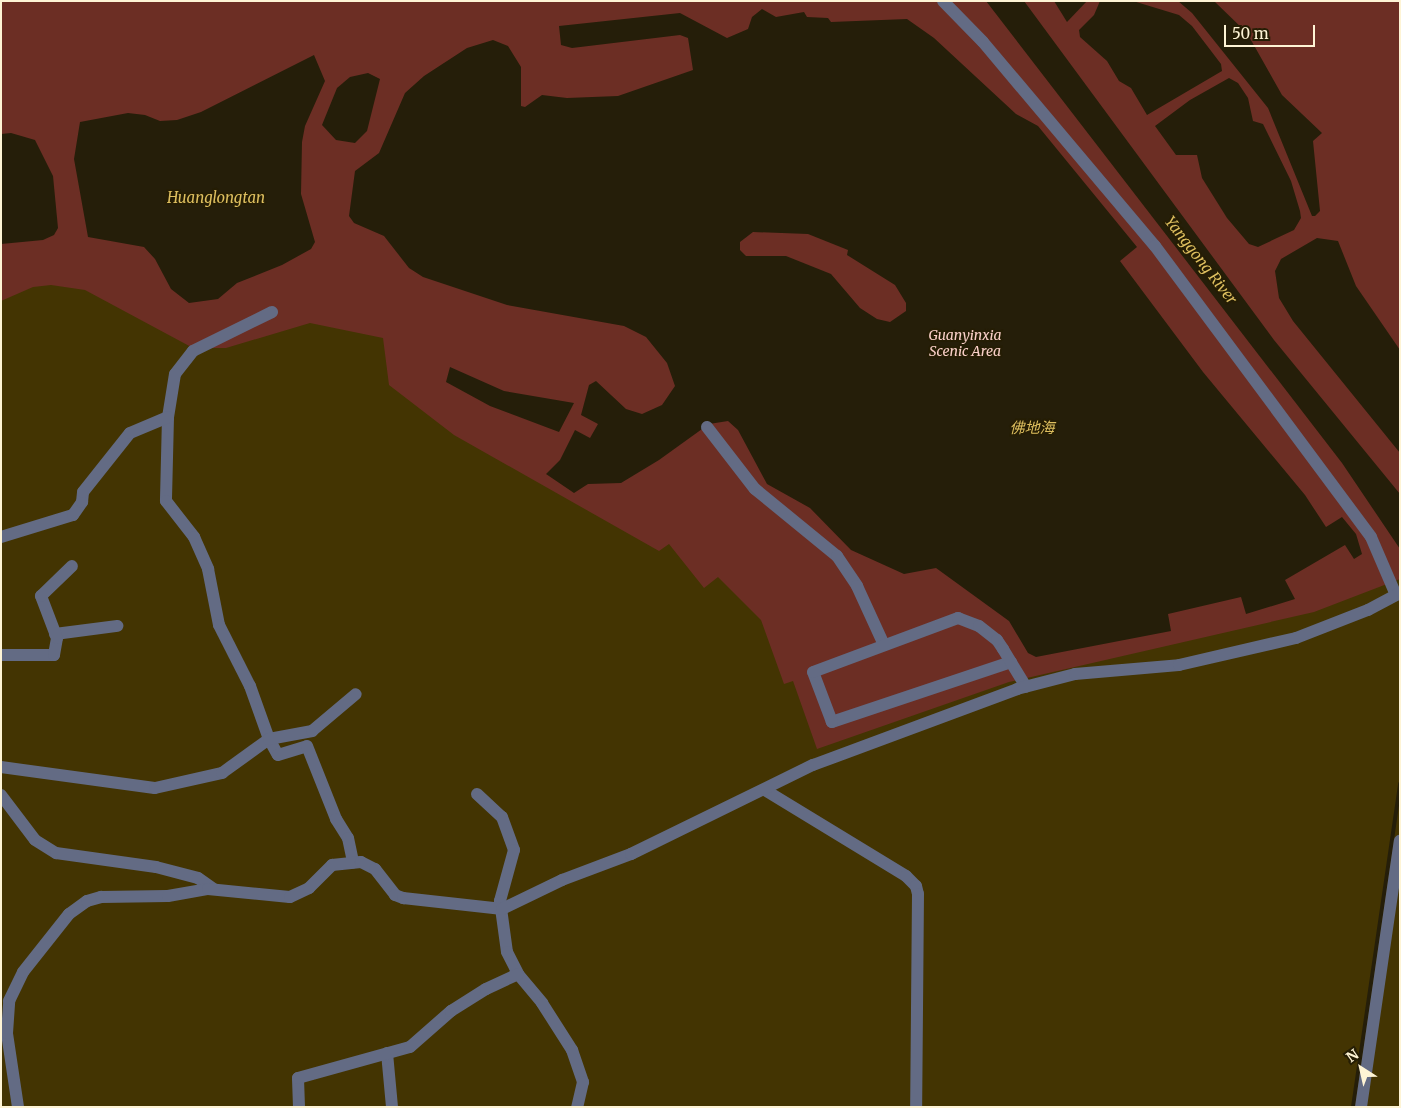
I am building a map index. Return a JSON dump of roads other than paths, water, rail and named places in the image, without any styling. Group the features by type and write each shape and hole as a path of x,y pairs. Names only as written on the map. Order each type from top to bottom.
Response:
{"street":[{"path":"18,1107 7,1033 10,1000 23,972 69,914 81,904 101,897 168,896 196,890 290,897 309,888 332,866 364,862 375,869 390,888 403,898 502,909 562,880 631,854 813,765 1026,687 1075,674 1179,665 1296,638 1368,610 1398,594 1371,537 1155,246 983,42 943,1"},
{"path":"272,312 193,350 175,374 168,417 166,500 198,545 208,569 219,625 250,686 269,739 278,755 307,746 336,819 348,838 353,862"},
{"path":"1,537 73,515 82,502 83,492 130,433 168,417"},
{"path":"707,427 755,489 837,556 857,586 884,644"},
{"path":"1,655 54,655 55,634 41,596 72,566"},
{"path":"1011,662 832,722 813,672 958,618 988,633 1011,662 1026,687"},
{"path":"55,634 117,626"},
{"path":"1,767 155,788 222,773 269,739 312,731 356,694"},
{"path":"765,790 906,876 916,886 918,894 916,1107"},
{"path":"477,794 502,817 514,850 500,900 507,952 518,974 542,1003 572,1050 583,1082 577,1107"},
{"path":"1,795 35,840 56,853 156,867 198,878 216,890"},
{"path":"1361,1107 1400,841"},
{"path":"299,1107 298,1078 417,1043 451,1011 486,989 518,974"},
{"path":"387,1053 392,1107"}],"water":[{"name":"Yanggong River","path":"986,1 1024,1 1274,340 1400,494 1400,549 1342,463"},
{"path":"1054,1 1087,1 1067,22"},
{"path":"1100,1 1133,1 1179,15 1192,26 1221,64 1222,71 1147,115 1131,88 1119,81 1107,61 1080,37 1079,30 1094,15"},
{"path":"1178,1 1214,1 1247,33 1282,95 1322,133 1313,141 1320,211 1315,216 1312,216 1268,108 1192,13"},
{"name":"佛地海","path":"762,9 776,17 804,12 807,17 828,18 831,22 907,19 934,38 1016,114 1038,126 1137,247 1120,261 1203,372 1305,495 1326,527 1342,517 1356,534 1362,554 1354,559 1345,545 1285,580 1295,599 1246,614 1241,597 1168,614 1171,631 1036,657 1028,653 1009,621 936,568 904,574 851,550 810,508 767,484 738,430 728,421 709,424 659,460 621,483 588,484 574,493 546,474 560,460 575,430 590,438 598,424 581,415 589,385 596,381 626,409 642,414 662,405 675,386 667,363 646,337 624,326 507,305 423,277 409,268 384,236 354,223 349,216 355,171 379,153 405,93 424,76 467,48 493,40 508,46 521,67 521,106 525,107 542,95 567,98 618,96 693,70 688,38 680,35 572,48 561,45 559,26 680,13 727,38 748,29 752,17","holes":["753,232 808,234 848,250 847,255 895,285 906,303 906,311 890,322 877,319 860,308 831,274 786,256 746,256 740,250 740,242"]},
{"name":"Huanglongtan","path":"314,55 325,81 305,126 302,142 301,194 315,242 311,249 282,265 237,283 218,299 189,303 171,289 155,259 144,247 88,237 74,159 80,122 128,113 145,115 160,121 177,120 201,112"},
{"path":"368,73 380,79 367,131 355,143 336,140 322,125 337,88 350,77"},
{"path":"1229,78 1238,83 1248,98 1253,121 1263,124 1291,181 1300,211 1301,218 1294,230 1258,247 1249,244 1227,218 1202,178 1197,155 1176,155 1155,126 1190,100"},
{"path":"11,133 35,140 53,176 58,228 54,235 43,240 1,244 1,134"},
{"path":"1317,238 1338,241 1356,286 1400,350 1400,453 1293,321 1279,298 1275,271 1281,259"},
{"path":"450,367 504,391 574,403 559,432 490,406 446,382"}],"waterway":[{"path":"1353,1107 1400,783"}],"park label":[{"name":"Guanyinxia Scenic Area","path":"965,344"}]}
